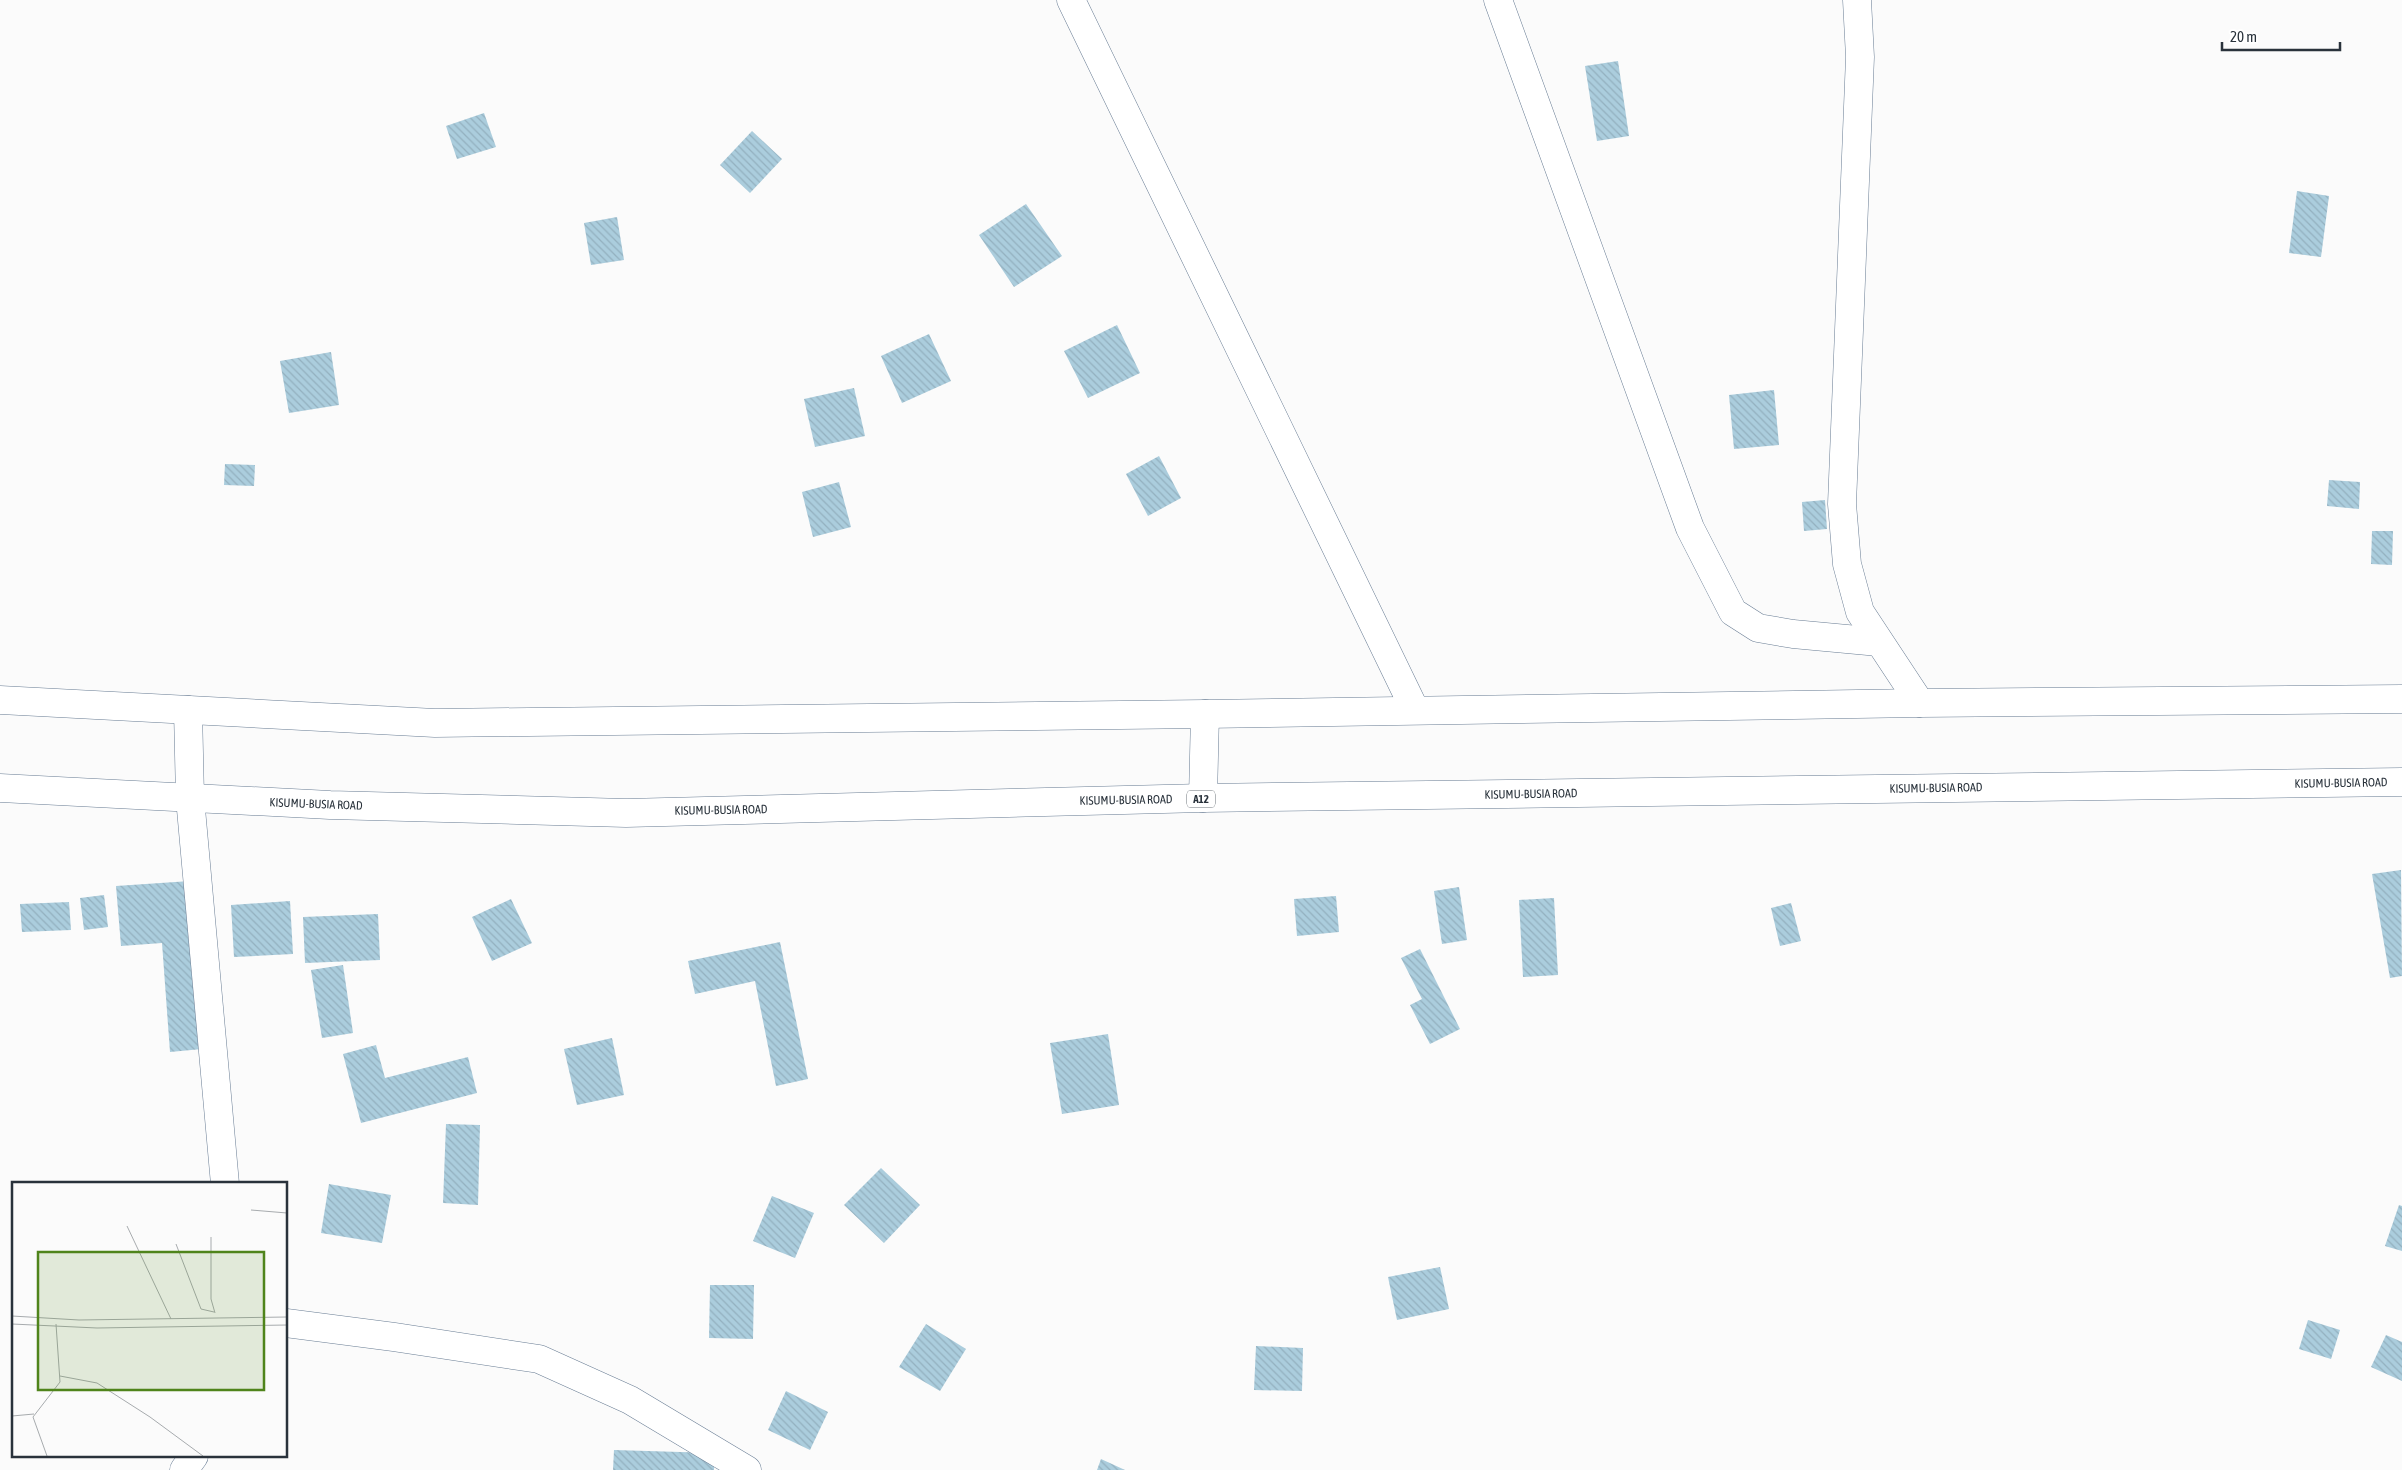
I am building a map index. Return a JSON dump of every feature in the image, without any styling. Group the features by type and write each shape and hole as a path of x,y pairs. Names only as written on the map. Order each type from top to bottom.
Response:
{"main road":[{"path":"1071,0 1415,710"},
{"path":"1498,0 1690,528 1733,612 1758,628 1793,634 1879,642"},
{"path":"1857,0 1860,57 1842,504 1847,564 1860,612 1920,703"},
{"path":"0,700 434,723 1920,703 2402,699"},
{"path":"188,710 190,798 225,1182"},
{"path":"1204,798 1205,714"},
{"name":"KISUMU-BUSIA ROAD","path":"0,788 330,805 626,813 1204,798 2402,782"},
{"path":"288,1323 394,1336 539,1359 630,1400 747,1470"},
{"path":"184,1470 193,1458"}],"building":[{"path":"1618,61 1629,136 1597,141 1585,66"},
{"path":"484,113 496,147 457,159 446,126"},
{"path":"752,131 782,159 750,193 720,165"},
{"path":"2297,191 2329,196 2321,257 2289,253"},
{"path":"1026,204 1062,256 1014,287 979,235"},
{"path":"617,217 624,260 591,265 584,223"},
{"path":"1117,325 1140,373 1088,398 1064,351"},
{"path":"929,334 951,381 902,403 881,356"},
{"path":"331,352 339,405 289,413 280,361"},
{"path":"854,388 865,436 815,447 804,399"},
{"path":"1774,390 1779,445 1734,449 1729,395"},
{"path":"1159,456 1181,498 1148,516 1126,474"},
{"path":"225,464 255,465 254,486 224,485"},
{"path":"2329,480 2360,482 2359,509 2327,506"},
{"path":"839,482 851,527 813,537 802,492"},
{"path":"1825,500 1827,529 1804,531 1802,502"},
{"path":"2372,531 2393,531 2392,565 2371,564"},
{"path":"2401,870 2402,976 2390,978 2372,874"},
{"path":"190,881 202,1049 170,1052 162,943 121,946 116,886"},
{"path":"1459,887 1467,940 1442,944 1434,891"},
{"path":"104,895 108,927 84,930 80,898"},
{"path":"1336,896 1339,932 1297,936 1294,899"},
{"path":"1554,898 1558,975 1523,977 1519,900"},
{"path":"511,899 532,943 492,961 472,917"},
{"path":"290,901 293,954 234,957 231,905"},
{"path":"69,902 71,930 22,932 20,904"},
{"path":"1791,903 1801,941 1780,946 1771,908"},
{"path":"378,914 380,960 305,963 303,917"},
{"path":"780,942 808,1079 776,1086 755,981 695,994 688,961"},
{"path":"1420,949 1460,1029 1430,1044 1410,1005 1422,999 1401,958"},
{"path":"343,965 353,1033 322,1038 311,970"},
{"path":"1108,1034 1119,1105 1062,1114 1050,1043"},
{"path":"612,1038 624,1095 577,1105 564,1049"},
{"path":"376,1045 385,1078 468,1057 477,1093 361,1123 343,1054"},
{"path":"446,1124 480,1125 478,1205 443,1203"},
{"path":"881,1168 920,1205 884,1243 844,1205"},
{"path":"329,1184 391,1195 382,1243 321,1233"},
{"path":"772,1196 814,1213 795,1258 753,1241"},
{"path":"2399,1205 2402,1206 2402,1251 2385,1246"},
{"path":"1440,1267 1449,1309 1397,1320 1388,1277"},
{"path":"710,1285 754,1285 753,1339 709,1338"},
{"path":"2308,1320 2340,1330 2331,1359 2299,1349"},
{"path":"926,1324 966,1349 940,1391 899,1367"},
{"path":"2386,1335 2402,1342 2402,1381 2371,1367"},
{"path":"1256,1346 1303,1348 1302,1391 1254,1390"},
{"path":"786,1391 828,1412 810,1450 768,1430"},
{"path":"614,1450 714,1453 714,1470 613,1470"},
{"path":"1101,1459 1125,1470 1097,1470"}]}
